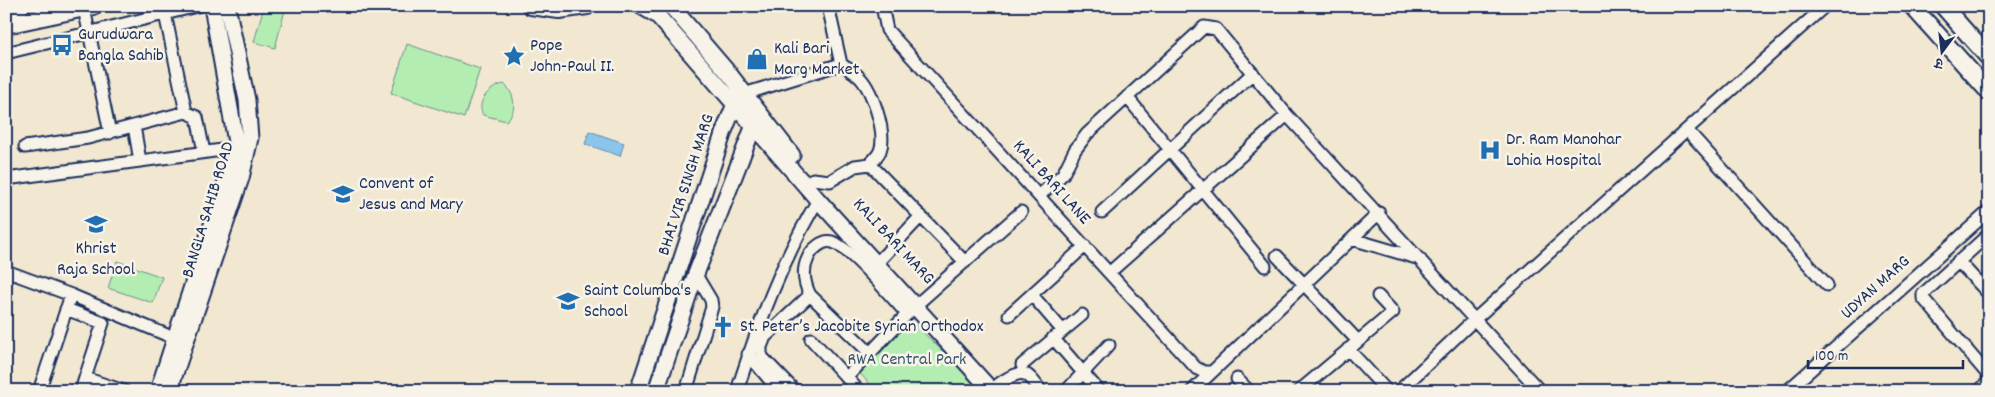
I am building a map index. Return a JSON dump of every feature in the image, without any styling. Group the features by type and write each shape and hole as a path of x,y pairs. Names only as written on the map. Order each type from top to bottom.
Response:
{"main road":[{"path":"6,9 21,6"},
{"path":"531,6 559,10 588,6"},
{"path":"1912,6 1989,92"},
{"path":"1943,6 1989,58"},
{"path":"6,25 89,7"}],"street":[{"path":"6,53 197,6"},
{"name":"BANGLA SAHIB ROAD","path":"158,391 237,148 212,6"},
{"name":"BANGLA SAHIB ROAD","path":"169,391 241,178 250,138 247,100 227,6"},
{"name":"BHAI VIR SINGH MARG","path":"638,391 740,96 658,16 642,6"},
{"path":"671,6 740,96 841,64"},
{"path":"808,181 830,181 855,166 870,164 880,151 882,132 878,113 859,76 841,64 828,6"},
{"name":"KALI BARI LANE","path":"882,6 887,30 1196,368 1204,372 1210,372"},
{"path":"1399,391 1475,319 1825,6"},
{"path":"89,7 89,33 110,132"},
{"path":"166,14 186,112"},
{"path":"1039,196 1063,174 1075,150 1087,134 1204,27 1216,29 1287,115 1379,213 1540,391"},
{"path":"1102,212 1252,74"},
{"name":"KALI BARI MARG","path":"740,96 756,120 879,260 915,307 995,389"},
{"path":"1128,96 1265,266"},
{"path":"25,147 88,138 186,112 197,118 204,152"},
{"path":"1109,273 1287,115"},
{"name":"BHAI VIR SINGH MARG","path":"656,391 696,275 756,120"},
{"path":"134,126 140,161"},
{"path":"1687,130 1827,285"},
{"path":"6,179 237,148"},
{"path":"870,164 965,262"},
{"name":"KALI BARI MARG","path":"808,181 818,200 879,260"},
{"path":"737,391 748,354 798,233 818,200"},
{"path":"848,377 915,307 1021,212"},
{"path":"1192,391 1379,213"},
{"path":"879,260 921,216"},
{"name":"UDYAN MARG","path":"1787,391 1987,217"},
{"path":"1989,234 1925,291 1923,298 1989,376"},
{"path":"1352,239 1421,260"},
{"path":"870,353 810,295 804,284 808,257 822,242 831,241 846,250 915,307"},
{"path":"1009,315 1085,246"},
{"path":"1277,256 1358,341"},
{"path":"1958,261 1989,294"},
{"path":"6,271 71,295 174,338"},
{"path":"686,391 712,308 711,300 696,275"},
{"path":"1032,294 1063,331"},
{"path":"39,391 71,295"},
{"path":"795,391 762,356 761,347 765,337 810,295"},
{"path":"1299,391 1393,312 1378,296"},
{"path":"66,309 103,323 81,391"},
{"path":"1022,365 1082,314"},
{"path":"1053,338 1099,391"},
{"path":"811,339 859,391"},
{"path":"1066,391 1109,346"},
{"path":"1348,349 1387,390"},
{"path":"748,354 779,391"},
{"path":"995,389 1018,374 1022,374 1027,375 1041,391"},
{"path":"85,378 124,391"},
{"path":"1237,379 1249,391"},
{"path":"1979,391 1989,382"}],"green space":[{"path":"264,6 286,6 275,48 254,42"},
{"path":"407,44 480,69 464,118 391,93"},
{"path":"504,84 511,92 514,102 514,108 510,117 506,121 483,115 481,105 486,95 494,88"},
{"path":"117,261 162,277 153,303 108,288"},
{"name":"RWA Central Park","path":"908,318 980,387 976,391 876,391 854,367"}],"water":[{"path":"589,131 624,143 620,156 585,144"}],"place":[{"name":"Gurudwara Bangla Sahib","path":"62,45"},
{"name":"Pope John-Paul II.","path":"514,56"},
{"name":"Kali Bari Marg Market","path":"757,59"},
{"name":"Dr. Ram Manohar Lohia Hospital","path":"1490,150"},
{"name":"Convent of Jesus and Mary","path":"343,194"},
{"name":"Khrist Raja School","path":"96,224"},
{"name":"Saint Columba's School","path":"568,301"},
{"name":"St. Peter’s Jacobite Syrian Orthodox","path":"723,327"}]}
